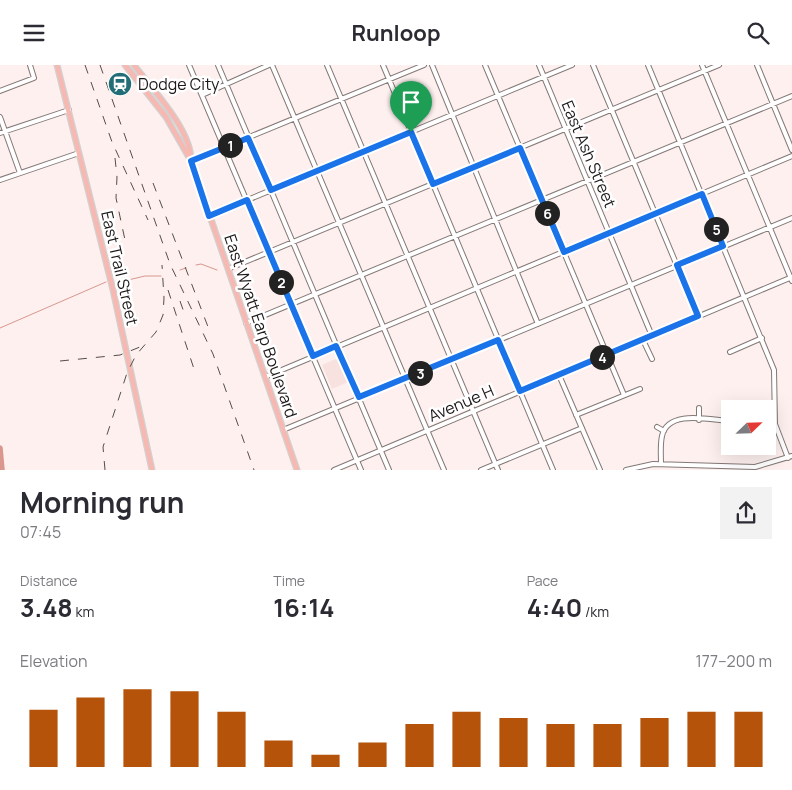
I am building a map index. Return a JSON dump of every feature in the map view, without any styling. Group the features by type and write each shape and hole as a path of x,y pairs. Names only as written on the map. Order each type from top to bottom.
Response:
{"main road":[{"name":"East Trail Street","path":"57,65 113,291 152,470"},
{"name":"East Wyatt Earp Boulevard","path":"126,65 166,117 191,161 297,470"},
{"name":"East Wyatt Earp Boulevard","path":"134,65 172,116 191,151 191,161"}],"street":[{"path":"0,91 34,78 30,65"},
{"path":"189,65 361,470"},
{"path":"218,65 389,470"},
{"path":"202,95 271,65 444,470"},
{"path":"327,65 498,470"},
{"path":"383,65 553,470"},
{"path":"191,161 424,65"},
{"path":"432,65 538,324"},
{"path":"485,65 624,395"},
{"name":"East Ash Street","path":"539,65 652,336"},
{"path":"209,216 572,65"},
{"path":"593,65 698,316"},
{"path":"627,470 640,465 661,464 755,467 790,457 775,424 774,370 648,65"},
{"path":"702,65 791,279"},
{"path":"228,269 719,65"},
{"path":"757,65 792,150"},
{"path":"246,323 792,96"},
{"path":"2,132 69,110"},
{"path":"0,117 2,132 20,173"},
{"path":"0,179 79,153"},
{"path":"265,377 792,157"},
{"path":"283,430 334,407 538,324 792,217"},
{"name":"Avenue H","path":"334,470 698,316 791,279"},
{"path":"730,351 762,338"},
{"path":"643,339 652,359"},
{"path":"559,375 600,470"},
{"path":"576,415 640,389"},
{"path":"699,420 700,408"},
{"path":"661,464 661,440 664,431 675,420 721,421"},
{"path":"657,427 664,431"},
{"path":"481,470 582,428"}],"shaded area":[{"path":"338,358 348,382 332,389 322,365"}],"waterway":[{"path":"196,265 201,264 217,270"},
{"path":"180,270 186,268"},
{"path":"128,280 145,276 161,276"},
{"path":"117,281 123,281"},
{"path":"0,328 106,282"},
{"path":"0,448 2,470"}],"railway":[{"path":"85,65 112,142 148,220"},
{"path":"100,65 170,264 213,354 254,470"},
{"path":"115,158 117,177 116,198 125,240"},
{"path":"153,183 210,332"},
{"path":"105,470 103,447 127,373 136,355 156,332 163,315 162,265"},
{"path":"168,290 195,372"},
{"path":"180,301 186,318"},
{"path":"60,361 120,355 140,347"}],"place":[{"name":"Dodge City","path":"120,84"}],"route":[{"path":"411,132 433,184 520,148 564,252 702,194 723,246 677,265 698,316 520,391 498,340 359,397 336,346 313,356 247,200 209,216 191,161 248,138 271,190 411,132"}]}
